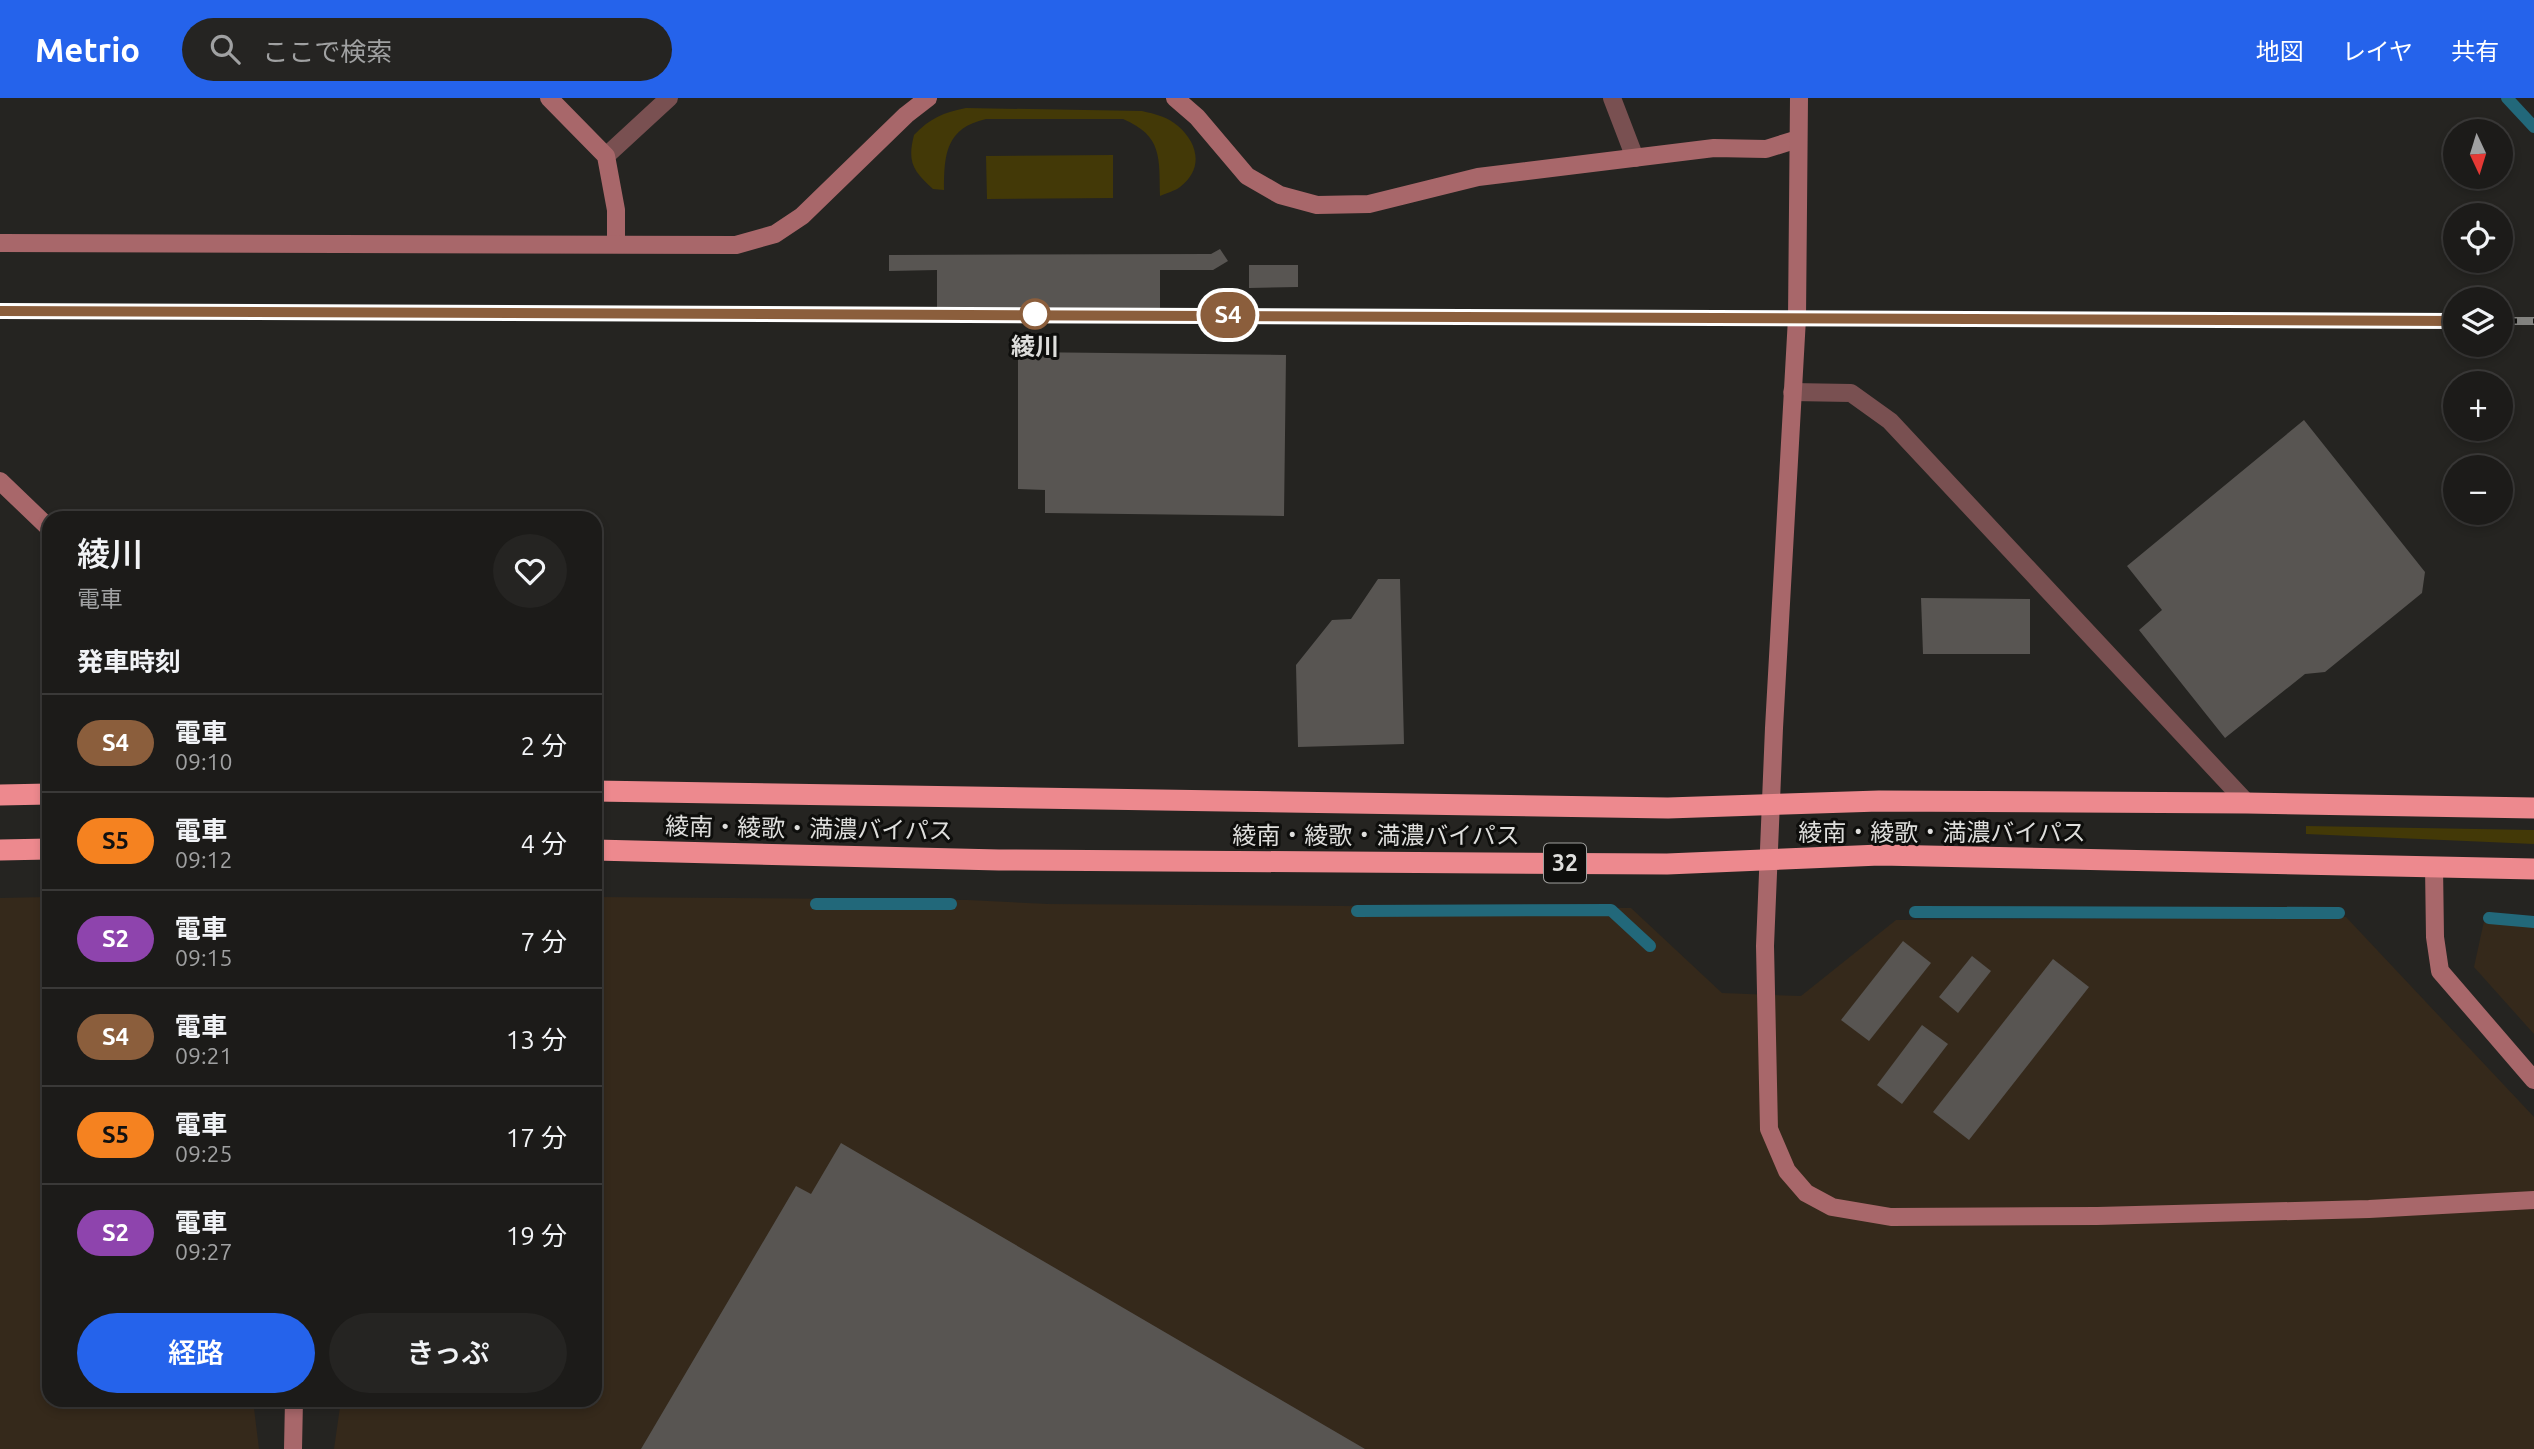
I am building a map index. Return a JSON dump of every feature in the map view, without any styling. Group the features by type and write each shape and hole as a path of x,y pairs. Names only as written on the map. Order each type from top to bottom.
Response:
{"highway":[{"name":"綾南・綾歌・満濃バイパス","path":"602,791 1668,808 1879,801 2534,808"},
{"path":"0,795 42,794"},
{"path":"0,850 42,849"},
{"name":"綾南・綾歌・満濃バイパス","path":"602,850 1013,860 1667,864 1880,855 2534,869"}],"street":[{"path":"549,98 606,156 616,210 616,244"},
{"path":"606,156 669,98"},
{"path":"0,243 736,245 775,233 802,216 906,114 928,98"},
{"path":"1175,98 1197,117 1247,176 1280,195 1317,205 1369,204 1478,177 1714,148 1766,149 1798,139"},
{"path":"1612,98 1635,158"},
{"path":"1799,98 1797,318 1765,946 1769,1129 1787,1171 1806,1193 1832,1207 1891,1217 2097,1216 2369,1209 2534,1200"},
{"path":"1792,392 1852,393 1889,421 2247,803"},
{"path":"0,481 42,521"},
{"path":"2434,866 2435,937 2440,971 2534,1080"},
{"path":"293,1407 293,1449"}],"shaded area":[{"path":"966,108 1147,112 1170,120 1185,133 1196,156 1193,172 1176,190 1160,196 1158,159 1152,141 1146,133 1123,119 986,119 973,123 955,136 947,154 944,190 933,189 913,165 911,152 914,135 937,117"},
{"path":"1113,155 1113,198 987,199 986,156"},
{"path":"2306,826 2534,830 2534,844 2306,834"},
{"path":"42,897 42,1407 254,1407 259,1449 0,1449 0,898"},
{"path":"602,897 968,900 1048,904 1631,908 1722,993 1801,996 1896,920 2346,917 2534,1117 2534,1449 334,1449 340,1407 602,1407"},
{"path":"2486,912 2534,917 2534,1034 2474,967"}],"building":[{"path":"1220,249 1228,261 1213,270 1160,270 1160,310 937,310 937,270 889,271 889,255 1211,254"},
{"path":"1249,265 1298,265 1298,287 1249,288"},
{"path":"1018,352 1286,355 1284,516 1045,513 1045,490 1018,489"},
{"path":"2304,420 2425,572 2422,593 2325,672 2305,674 2225,738 2139,630 2162,610 2127,566"},
{"path":"1378,579 1400,579 1404,744 1298,747 1296,665 1332,620 1351,619"},
{"path":"1921,598 2030,599 2030,654 1923,654"},
{"path":"1903,941 1931,963 1869,1041 1841,1020"},
{"path":"1972,956 1991,971 1958,1013 1939,997"},
{"path":"2053,959 2089,987 1969,1140 1933,1112"},
{"path":"1922,1025 1948,1044 1902,1104 1877,1085"},
{"path":"841,1143 1365,1449 641,1449 796,1186 811,1194"}],"waterway":[{"path":"2507,98 2534,127"},
{"path":"816,904 951,904"},
{"path":"1357,911 1611,910 1650,946"},
{"path":"1915,912 2339,913"},
{"path":"2489,918 2534,922"}],"railway":[{"path":"0,311 2443,321"},
{"path":"2513,321 2534,321"}],"train":[{"name":"S4","path":"0,311 2443,321"}],"place":[{"name":"綾川","path":"1035,314"}]}
